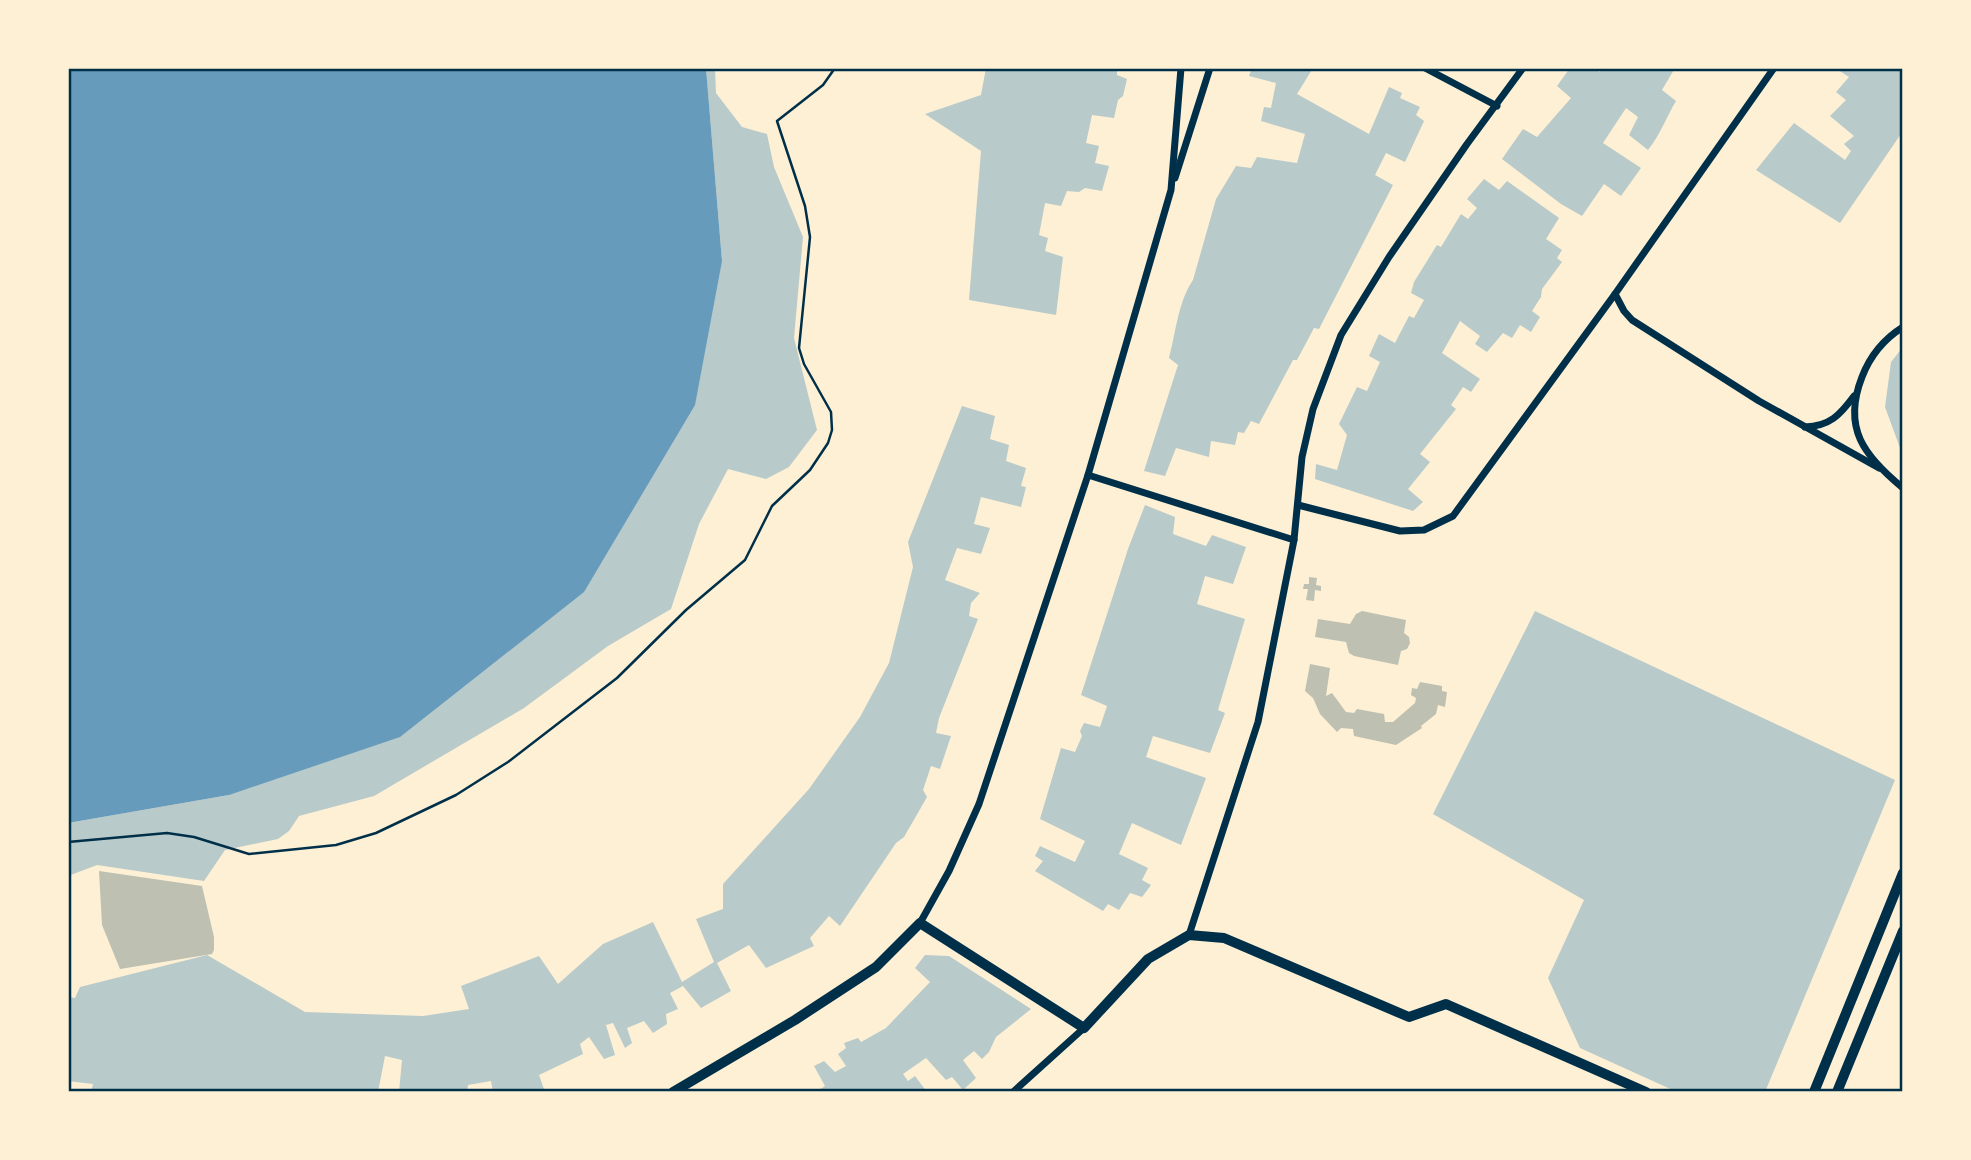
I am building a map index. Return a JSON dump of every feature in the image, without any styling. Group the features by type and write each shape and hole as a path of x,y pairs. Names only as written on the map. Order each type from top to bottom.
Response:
{"main road":[{"path":"1814,1092 1903,873"},
{"path":"1837,1092 1903,932"}],"street":[{"path":"1171,190 1181,68"},
{"path":"673,1092 795,1020 876,967 920,923 949,871 979,804 1088,475 1171,190 1210,68"},
{"path":"1425,68 1497,106"},
{"path":"1189,934 1258,722 1294,540 1302,457 1313,409 1341,335 1389,257 1523,68"},
{"path":"1298,505 1401,531 1424,530 1453,516 1615,294 1774,68"},
{"path":"1615,294 1632,320 1759,401 1879,468 1903,488"},
{"path":"1879,468 1860,440 1853,408 1865,370 1877,350 1890,335 1903,327"},
{"path":"1805,427 1830,422 1841,414 1856,392"},
{"path":"1088,475 1294,540"},
{"path":"920,923 1084,1028"},
{"path":"1013,1092 1084,1028 1142,964 1189,934 1224,938 1409,1017 1446,1004 1646,1092"}],"path":[{"path":"68,842 167,833 194,837 249,854 336,845 376,833 456,795 508,761 617,678 686,610 746,560 772,506 810,470 828,443 832,430 831,412 804,364 799,348 810,237 805,206 777,121 823,85 835,68"}],"shaded area":[{"path":"706,68 715,68 716,93 742,127 767,134 774,167 803,237 794,338 817,430 789,467 766,479 728,469 699,524 671,609 608,646 524,708 374,796 299,816 289,831 278,839 225,850 204,881 97,865 68,876 68,823 229,795 722,261"},
{"path":"986,68 1117,68 1117,75 1127,79 1114,118 1092,115 1086,143 1099,146 1095,163 1109,166 1102,191 1085,188 1079,192 1067,191 1061,206 1045,203 1039,235 1048,238 1045,251 1063,257 1056,315 969,300 981,151 925,114 981,95"},
{"path":"1252,68 1313,68 1297,94 1369,134 1389,87 1402,93 1400,98 1420,107 1416,115 1424,121 1405,162 1386,153 1375,175 1393,185 1319,329 1314,328 1297,360 1293,360 1259,424 1251,421 1244,433 1238,432 1235,445 1211,441 1209,457 1176,448 1165,476 1144,471 1178,365 1169,358 1178,318 1193,280 1216,199 1236,166 1251,168 1257,157 1297,163 1305,134 1261,121 1264,107 1271,108 1276,83 1249,76"},
{"path":"1570,68 1593,68 1600,72 1602,68 1675,68 1662,90 1676,101 1648,150 1629,135 1638,117 1626,108 1603,143 1641,168 1621,196 1604,184 1582,216 1561,204 1502,159 1523,129 1537,137 1571,98 1557,86"},
{"path":"1835,68 1903,68 1903,131 1840,223 1756,170 1794,123 1845,160 1851,151 1844,144 1854,136 1830,116 1846,100 1836,92 1849,77"},
{"path":"1484,179 1499,190 1507,181 1559,218 1546,239 1562,250 1557,258 1562,262 1542,289 1541,297 1532,311 1540,317 1531,332 1520,325 1512,338 1503,333 1487,352 1475,344 1480,336 1460,321 1442,353 1480,379 1471,392 1463,387 1451,405 1456,409 1420,454 1430,462 1408,489 1423,502 1413,511 1315,479 1316,464 1337,470 1347,435 1339,424 1357,387 1367,391 1380,362 1369,356 1379,334 1395,343 1409,316 1414,318 1424,300 1411,293 1414,282 1437,245 1441,247 1461,214 1468,219 1477,208 1467,199"},
{"path":"1903,347 1903,456 1885,407 1891,362"},
{"path":"962,406 995,416 990,439 1009,445 1006,461 1026,468 1021,486 1026,487 1021,507 981,497 974,524 990,528 981,554 957,548 945,580 980,593 971,603 969,616 978,619 939,718 936,733 951,736 940,769 931,766 923,790 927,797 904,837 896,843 840,926 829,916 810,938 814,946 766,968 749,945 717,963 731,991 701,1008 683,986 670,993 678,1009 666,1014 667,1024 653,1033 644,1021 627,1028 632,1043 625,1048 613,1023 606,1025 615,1055 604,1059 589,1037 580,1044 583,1054 539,1075 545,1092 493,1092 491,1081 468,1085 467,1092 399,1092 402,1060 385,1056 378,1092 91,1092 93,1084 68,1081 68,997 75,998 80,987 207,955 305,1012 423,1016 469,1009 461,986 539,956 558,984 603,944 653,922 682,982 714,962 696,919 723,909 723,884 809,789 860,717 889,663 913,567 908,542"},
{"path":"1145,505 1175,517 1173,534 1206,546 1212,535 1246,547 1233,584 1205,576 1197,604 1245,619 1218,710 1225,713 1210,753 1153,736 1146,757 1206,778 1181,845 1132,823 1119,854 1148,868 1142,880 1151,885 1142,897 1130,893 1119,910 1108,904 1103,911 1035,871 1043,861 1035,856 1040,846 1075,862 1085,841 1040,819 1061,748 1075,752 1084,723 1100,727 1107,706 1081,695"},
{"path":"1535,611 1895,780 1765,1092 1677,1092 1580,1048 1548,978 1584,900 1433,814"},
{"path":"925,955 949,956 1031,1009 996,1037 989,1052 982,1059 974,1051 963,1060 976,1078 963,1090 952,1077 946,1080 926,1058 903,1074 908,1081 915,1076 927,1092 816,1092 825,1086 814,1066 824,1061 835,1072 846,1066 838,1054 846,1048 844,1043 858,1038 861,1042 886,1028 930,982 915,968"}],"water":[{"path":"68,68 706,68 722,261 695,405 584,592 400,737 229,795 68,823"}],"building":[{"path":"1309,577 1317,578 1316,585 1321,586 1321,591 1315,590 1314,601 1306,600 1308,589 1303,589 1304,584 1309,584"},
{"path":"1362,611 1406,620 1404,633 1409,637 1410,643 1407,649 1401,651 1398,665 1354,656 1349,653 1346,642 1315,637 1318,619 1350,624 1356,614"},
{"path":"1310,664 1330,668 1326,696 1332,693 1346,712 1354,713 1357,709 1384,714 1385,722 1393,722 1415,703 1416,698 1411,695 1412,688 1417,689 1420,682 1442,686 1442,691 1447,692 1445,707 1438,705 1436,714 1421,726 1422,728 1396,745 1354,736 1353,729 1341,728 1337,732 1320,714 1313,698 1305,691"},
{"path":"99,871 202,886 214,937 212,954 120,969 102,925"}]}
